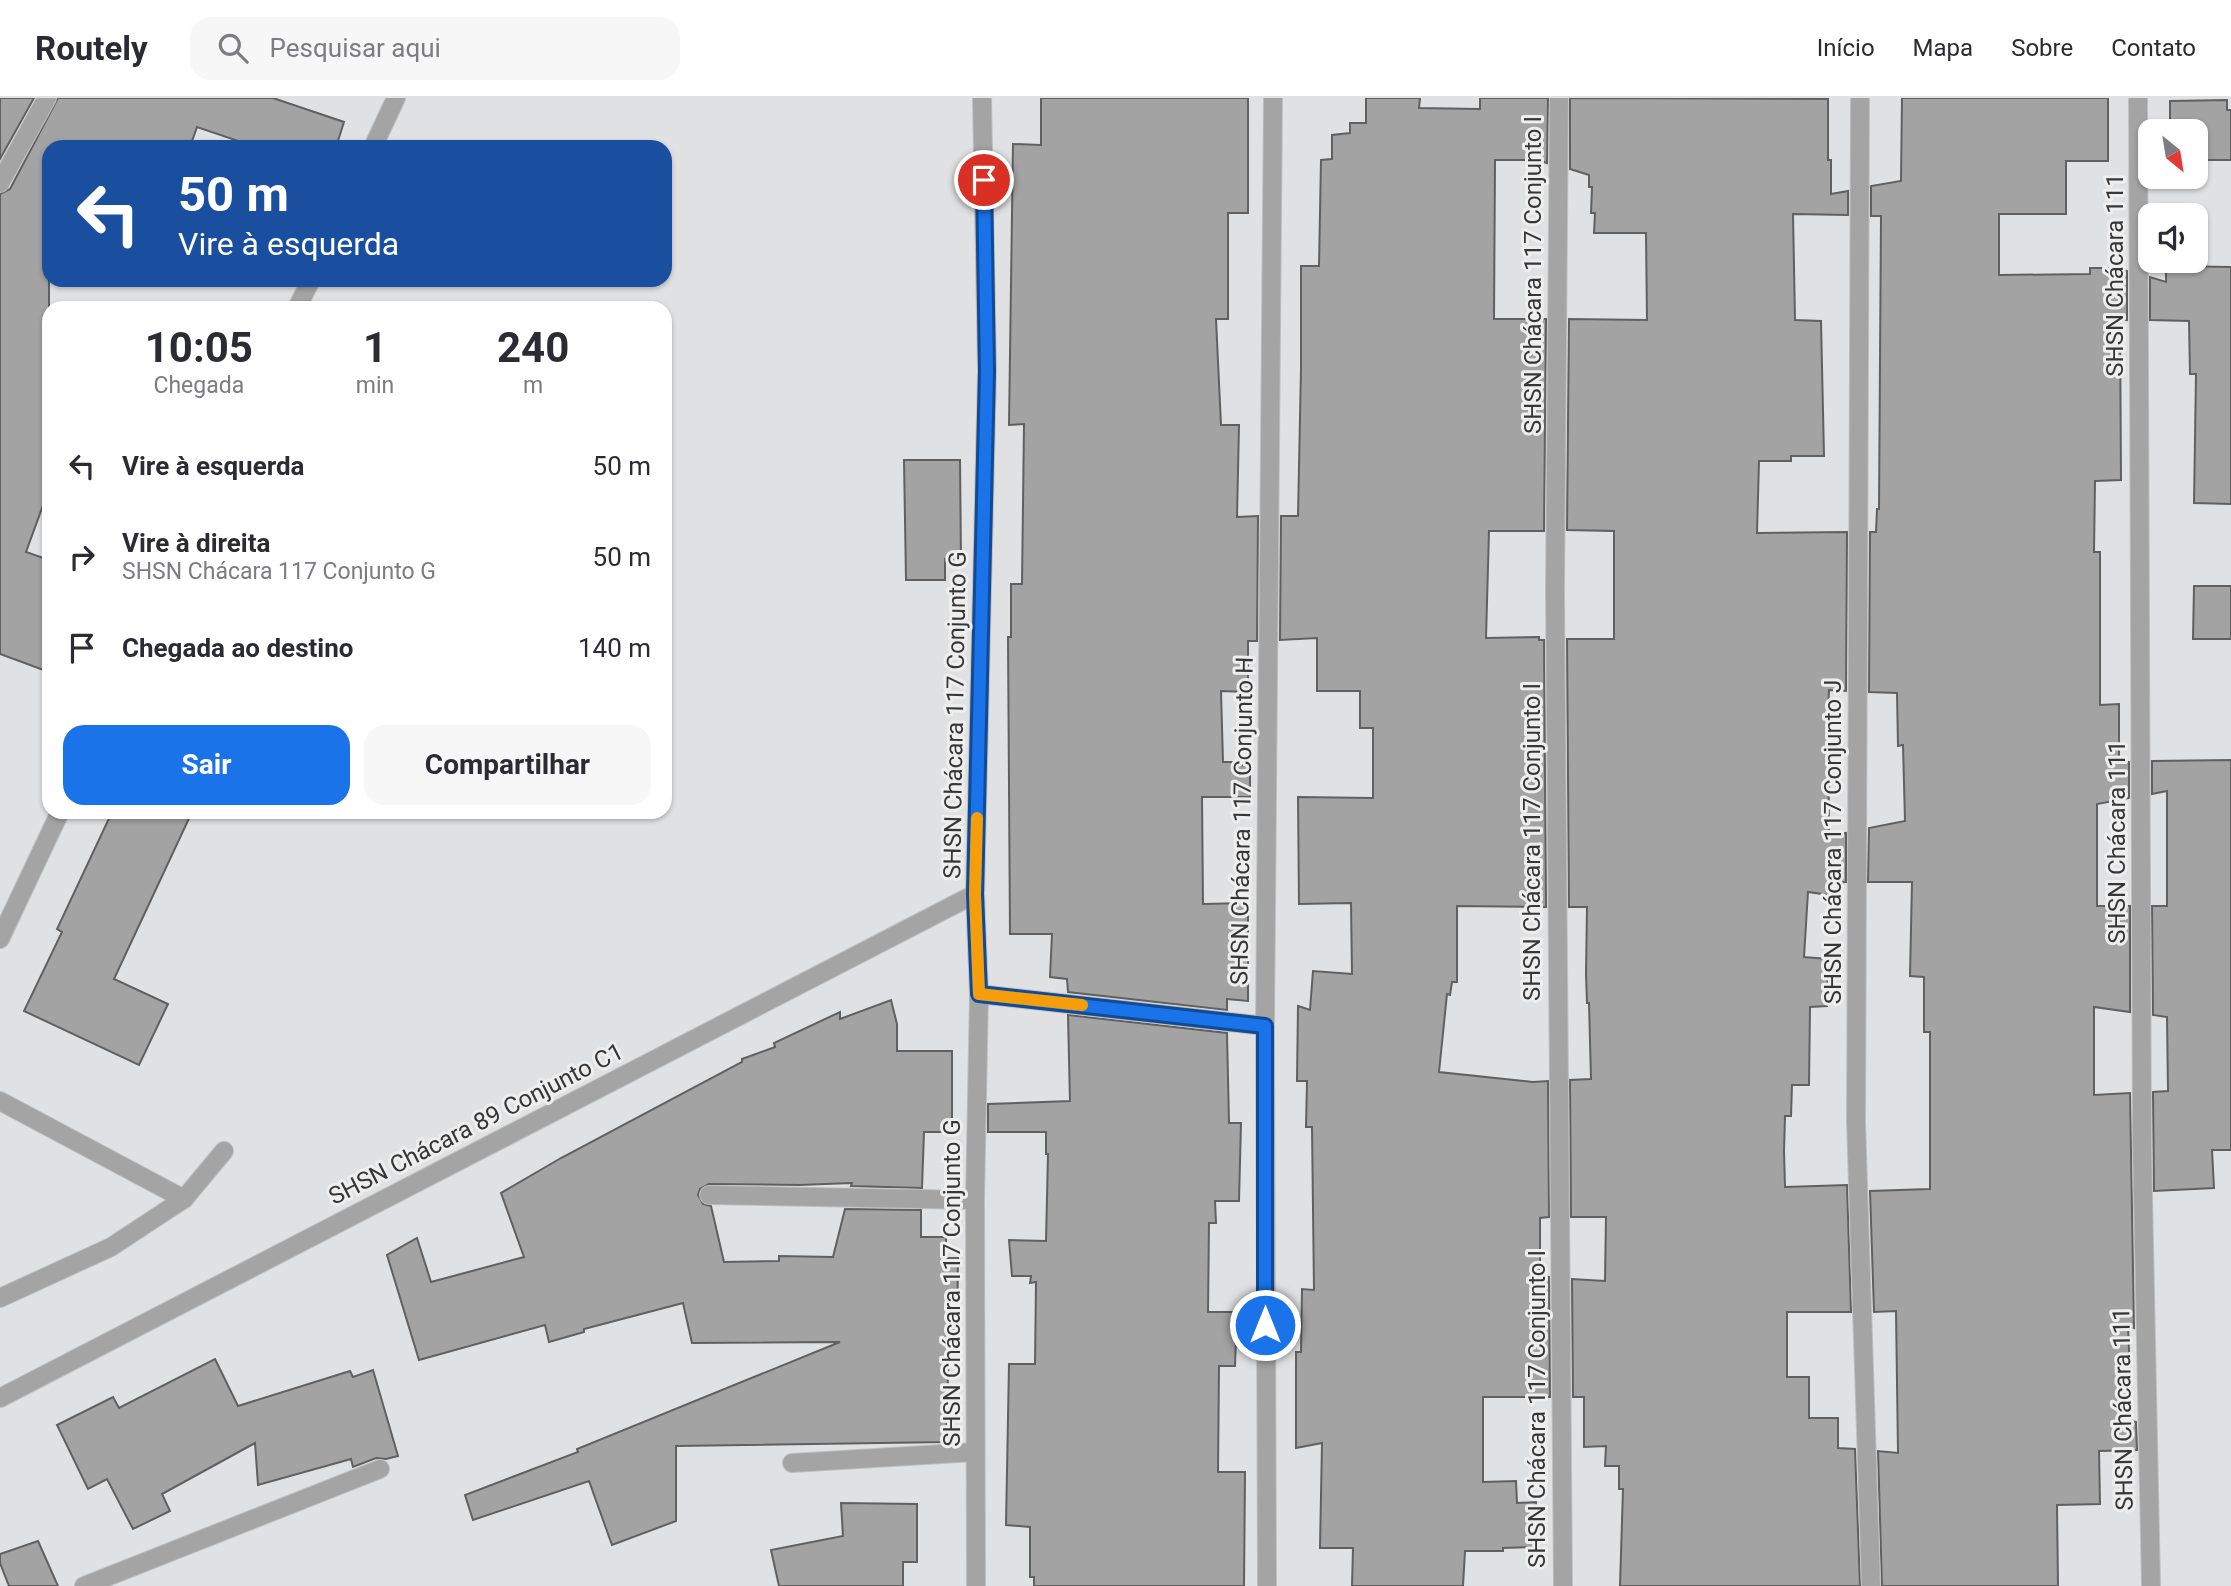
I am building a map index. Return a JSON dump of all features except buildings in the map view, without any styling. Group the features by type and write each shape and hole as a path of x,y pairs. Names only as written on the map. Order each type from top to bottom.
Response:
{"street":[{"path":"0,183 47,98"},
{"path":"376,140 396,98"},
{"name":"SHSN Chácara 117 Conjunto G","path":"976,1586 975,1200 979,994 975,894 987,371 982,98"},
{"name":"SHSN Chácara 117 Conjunto H","path":"1266,1586 1265,1026 1273,98"},
{"name":"SHSN Chácara 117 Conjunto I","path":"1559,98 1555,605 1563,1586"},
{"name":"SHSN Chácara 117 Conjunto J","path":"1860,98 1856,1122 1871,1586"},
{"name":"SHSN Chácara 111","path":"2138,98 2142,1146 2151,1586"},
{"path":"0,939 57,819"},
{"name":"SHSN Chácara 89 Conjunto C1","path":"0,1398 975,894"},
{"path":"979,994 1265,1026"},
{"path":"0,1101 184,1199"},
{"path":"0,1298 110,1247 184,1199 224,1151"},
{"path":"709,1195 975,1200"},
{"path":"792,1462 975,1452"},
{"path":"84,1586 380,1469"}],"slow traffic":[{"path":"977,818 975,894 979,994 1082,1005"}],"route":[{"path":"984,180 987,371 975,894 979,994 1265,1026 1265,1325"}]}
